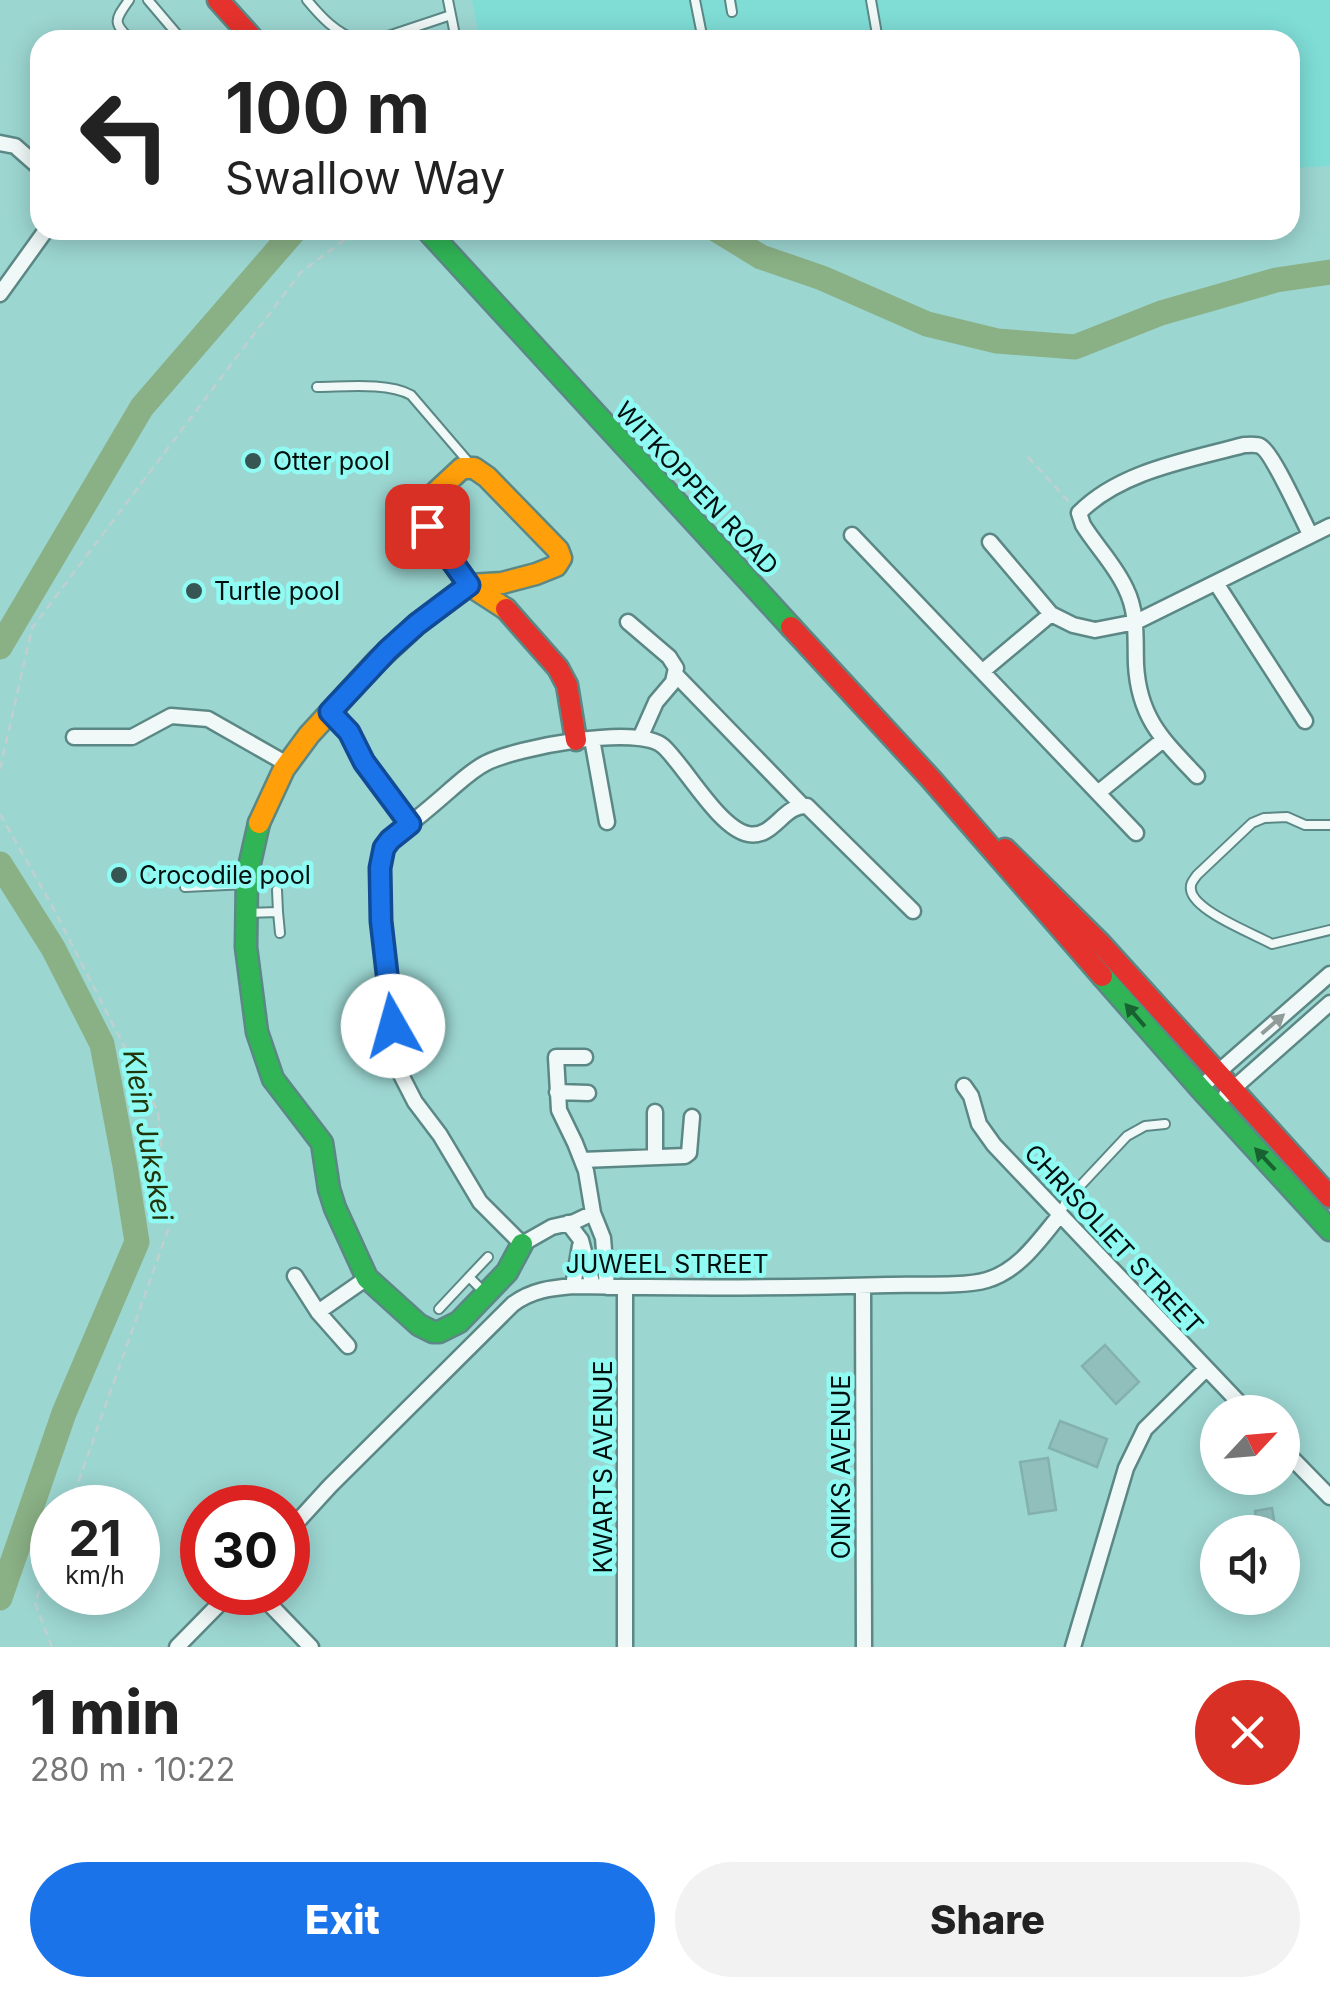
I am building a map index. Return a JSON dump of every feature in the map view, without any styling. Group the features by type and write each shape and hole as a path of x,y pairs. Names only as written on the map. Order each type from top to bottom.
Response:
{"main road":[{"path":"218,0 245,30"},
{"name":"WITKOPPEN ROAD","path":"437,240 931,779 1215,1105 1330,1230"},
{"path":"522,1244 507,1272 454,1326 433,1332 419,1325 366,1278 334,1208 322,1143 277,1085 255,1024 246,947 247,884 260,820 287,764 388,650 469,585 536,574 556,566 561,558 558,550 480,472 462,468 440,486 430,502 426,518 432,535 469,585 503,606 558,668 584,740"},
{"name":"WITKOPPEN ROAD","path":"931,779 1100,943 1330,1196"}],"street":[{"path":"0,143 14,146 30,160"},
{"path":"0,294 39,240"},
{"path":"1198,776 1163,740 1140,698 1136,622 1126,589 1079,513 1106,491 1146,474 1257,444 1266,450 1310,534"},
{"path":"990,542 1051,614 1073,626 1094,630 1136,622 1310,534 1329,530"},
{"path":"852,535 1136,832"},
{"path":"1216,583 1305,721"},
{"path":"983,671 1051,614"},
{"path":"628,622 669,656 676,668 673,682 656,702 640,738"},
{"path":"676,675 802,805"},
{"path":"330,712 349,732 364,762 410,824"},
{"path":"74,737 132,737 171,716 208,719 287,764"},
{"path":"594,1213 552,1227 522,1244 480,1202 415,1102 397,1067 381,921 380,868 390,840 485,764 534,749 584,740 652,739 664,746 715,810 735,828 751,835 765,832 791,810 808,806 913,912"},
{"path":"584,740 606,822"},
{"path":"1099,792 1163,740"},
{"path":"1200,1088 1330,974"},
{"path":"1215,1105 1330,1003"},
{"path":"585,1057 554,1059 556,1092 561,1116 582,1160 603,1238 600,1286"},
{"name":"CHRISOLIET STREET","path":"964,1086 987,1137 1232,1395"},
{"path":"556,1092 588,1093"},
{"path":"655,1112 655,1157"},
{"path":"582,1160 688,1155 692,1117"},
{"name":"JUWEEL STREET","path":"310,1508 512,1304 541,1290 574,1286 863,1286 986,1280 1018,1264 1060,1214"},
{"path":"568,1223 581,1240 600,1286"},
{"path":"574,1286 581,1240"},
{"path":"295,1276 318,1312 348,1346"},
{"path":"318,1312 366,1278"},
{"name":"KWARTS AVENUE","path":"625,1286 625,1647"},
{"name":"ONIKS AVENUE","path":"863,1286 864,1647"},
{"path":"1073,1647 1137,1442 1162,1410 1206,1368"},
{"path":"1300,1466 1330,1497"},
{"path":"177,1647 208,1615"},
{"path":"280,1615 311,1647"}],"lane":[{"path":"122,30 116,18 129,0"},
{"path":"148,0 174,30"},
{"path":"307,0 337,30"},
{"path":"448,0 454,30"},
{"path":"696,0 700,30"},
{"path":"730,0 732,12"},
{"path":"871,0 876,30"},
{"path":"407,30 451,16"},
{"path":"316,387 384,388 411,395 480,472"},
{"path":"1330,824 1304,826 1287,817 1252,823 1191,883 1191,892 1207,910 1272,944 1330,930"},
{"path":"185,887 247,884"},
{"path":"278,890 280,934"},
{"path":"246,913 278,912"},
{"path":"1060,1214 1066,1201 1127,1136 1145,1126 1165,1124"},
{"path":"439,1309 488,1256"},
{"path":"469,1278 486,1294"}],"path":[{"path":"0,769 32,628 302,272 345,240"},
{"path":"1028,457 1079,513"},
{"path":"0,814 158,1112 169,1227 77,1485"},
{"path":"40,1615 52,1647"}],"shaded area":[{"path":"472,0 1330,0 1330,166 1300,168 1300,30 478,30"}],"building":[{"path":"1105,1345 1139,1382 1116,1404 1082,1366"},
{"path":"1060,1421 1107,1439 1097,1467 1049,1448"},
{"path":"1048,1458 1056,1510 1029,1514 1020,1462"},
{"path":"1272,1508 1273,1515 1256,1515 1255,1511"}],"waterway":[{"name":"Klein Jukskei","path":"0,647 142,407 286,240"},
{"name":"Klein Jukskei","path":"733,240 761,257 822,278 927,324 997,341 1075,347 1161,313 1276,280 1330,272"},
{"name":"Klein Jukskei","path":"0,864 53,948 102,1044 137,1242 64,1413 0,1598"}],"traffic: fast":[{"path":"436,240 791,627"},
{"path":"259,823 247,876 246,947 257,1032 273,1079 322,1143 335,1208 367,1278 419,1325 439,1332 459,1322 507,1272 522,1244"},
{"path":"1102,976 1330,1230"}],"traffic: slow":[{"path":"259,823 284,769 309,735 417,624 469,585 502,583 536,574 556,566 561,558 558,550 487,477 474,468 462,468 435,493 428,509 427,526 469,585 506,609"}],"traffic: jam":[{"path":"218,0 245,30"},
{"path":"506,609 558,668 567,685 576,740"},
{"path":"791,627 931,779 1102,976"},
{"path":"1005,849 1100,943 1330,1197"}],"place":[{"name":"Otter pool","path":"253,461"},
{"name":"Turtle pool","path":"194,591"},
{"name":"Crocodile pool","path":"119,875"}],"route":[{"path":"393,1026 381,921 380,868 384,848 410,824 364,762 349,732 330,712 376,660 469,585 427,526"}]}
